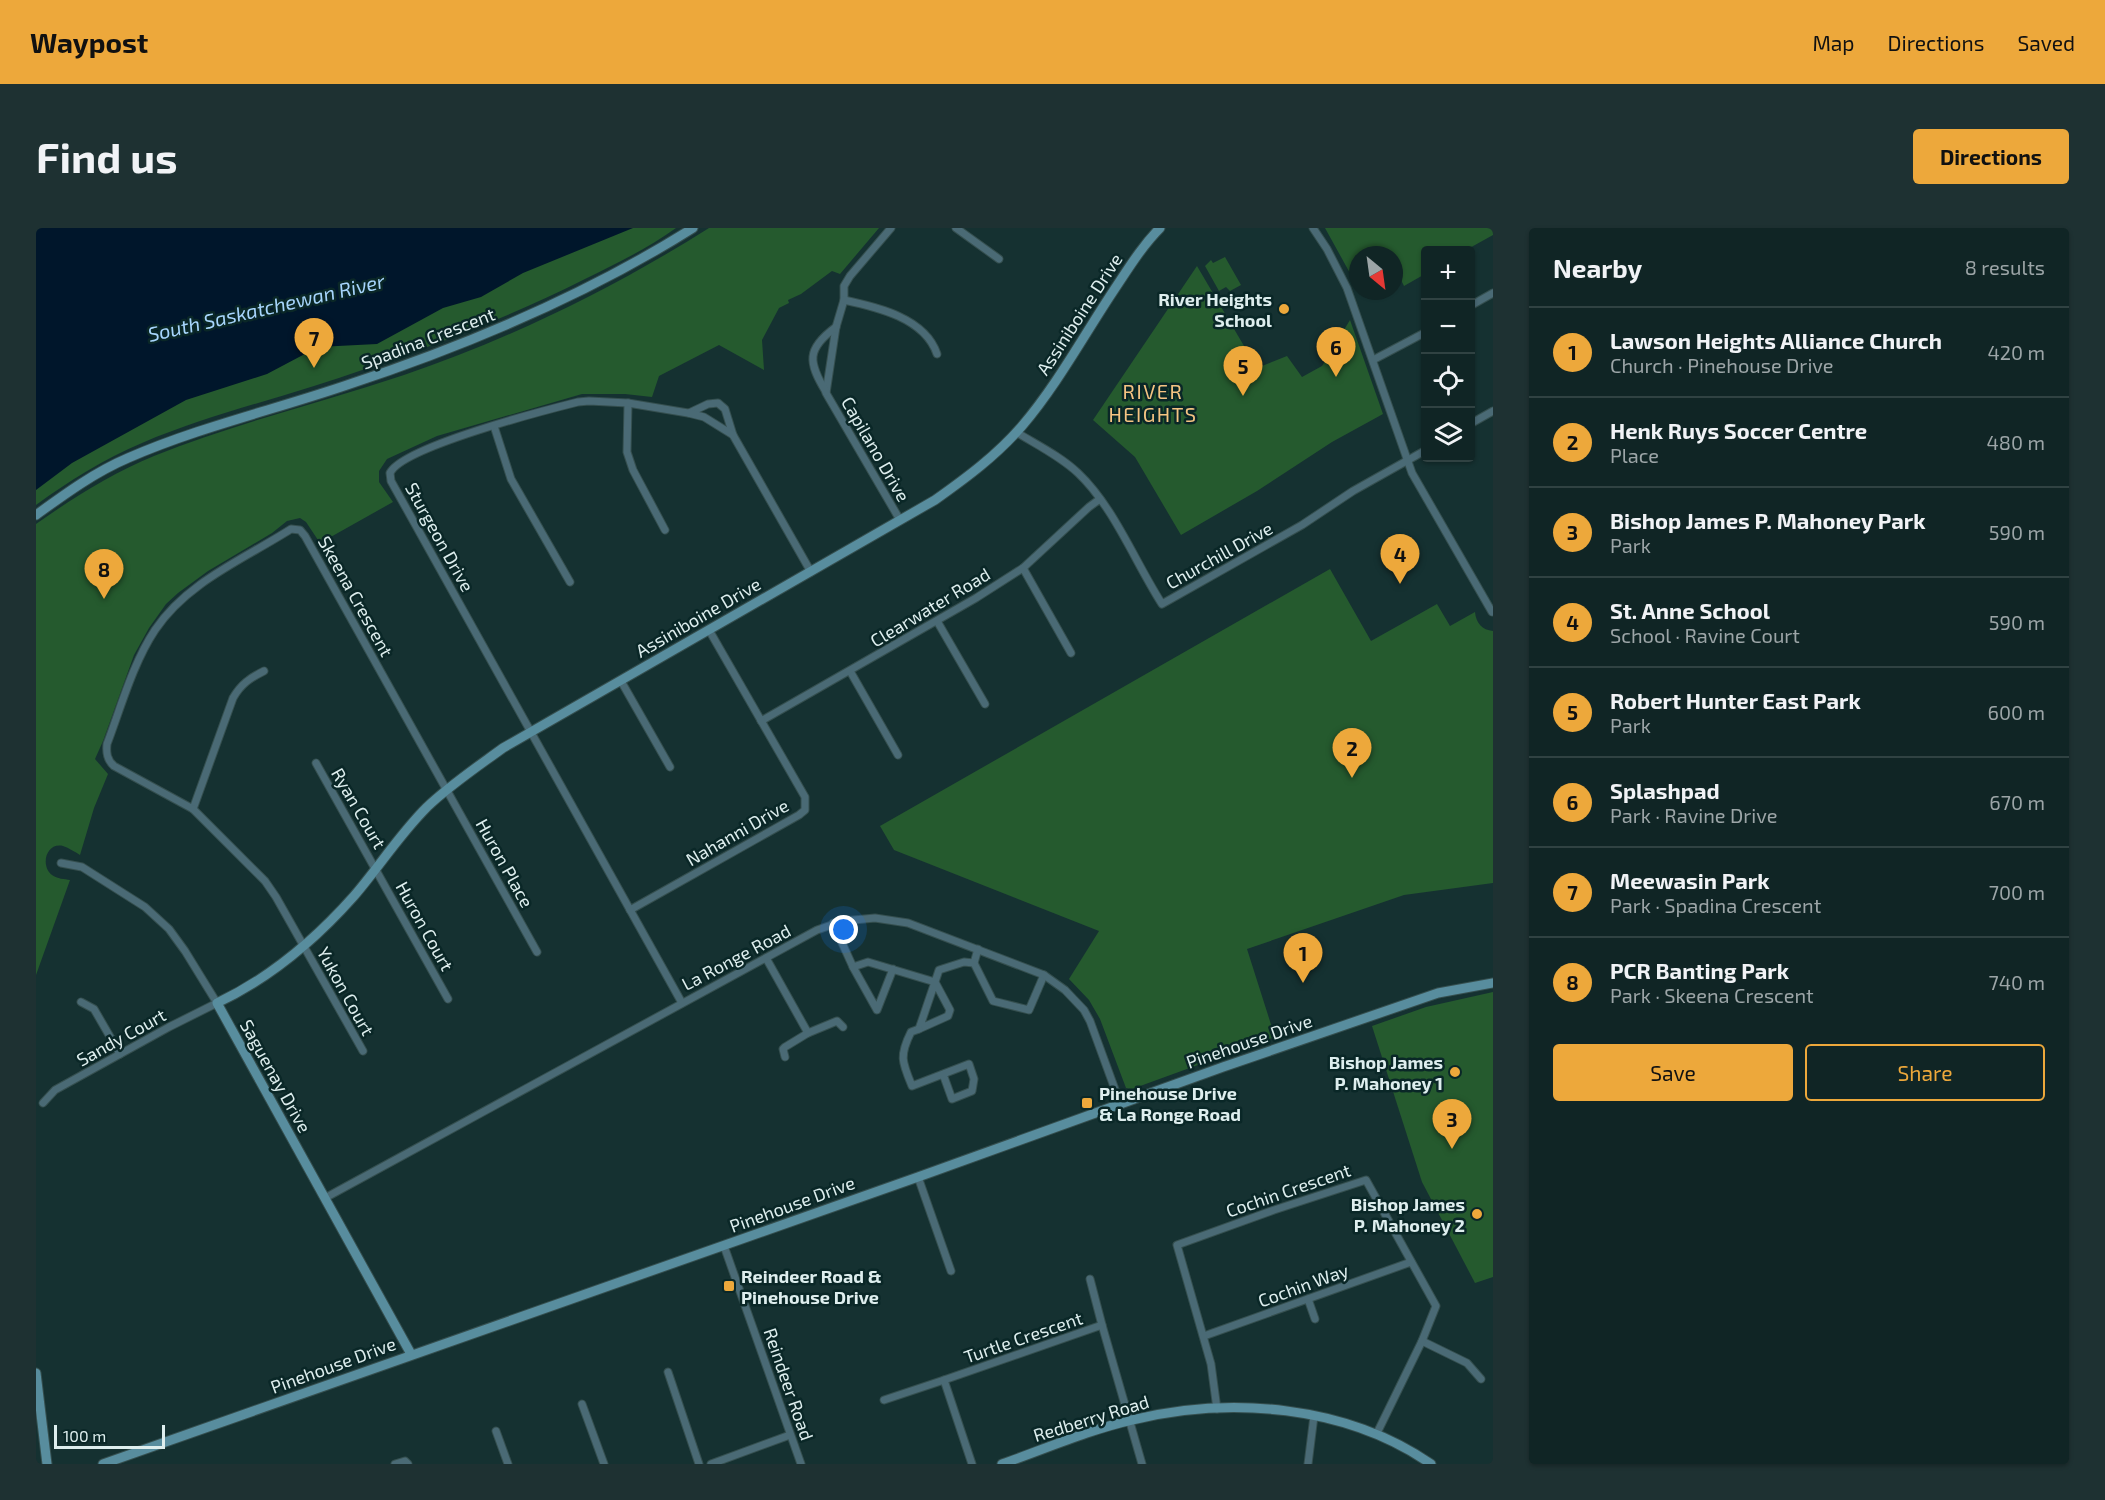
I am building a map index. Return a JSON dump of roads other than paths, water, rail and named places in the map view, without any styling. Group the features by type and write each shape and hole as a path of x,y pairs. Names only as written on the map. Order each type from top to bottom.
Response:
{"street":[{"name":"Spadina Crescent","path":"36,515 70,490 126,459 187,435 412,363 491,333 617,273 693,228"},
{"name":"Capilano Drive","path":"826,393 836,327 844,300 844,286 891,228"},
{"path":"956,228 999,259"},
{"path":"1313,228 1347,288 1412,473 1492,612"},
{"name":"Assiniboine Drive","path":"217,1003 261,978 304,945 339,912 403,832 447,789 503,748 935,500 970,475 1016,432 1053,384 1133,260 1158,229"},
{"path":"1475,303 1493,293"},
{"path":"844,300 877,307 908,321 933,343 937,354"},
{"name":"Capilano Drive","path":"836,327 813,349 812,361 816,375 900,520"},
{"path":"1373,360 1421,334"},
{"name":"Sturgeon Drive","path":"531,731 390,477 392,469 435,445 578,402 628,404 688,413 704,417 733,435"},
{"name":"Sturgeon Drive","path":"688,413 708,404 718,403 725,409 733,435 811,572"},
{"path":"628,404 627,452 633,470 665,530"},
{"path":"1475,421 1493,411"},
{"path":"494,426 511,479 570,582"},
{"name":"Churchill Drive","path":"1016,432 1072,468 1091,487 1162,604 1302,525 1353,491 1421,452"},
{"name":"Clearwater Road","path":"761,721 937,621 1023,568 1100,499"},
{"name":"Skeena Crescent","path":"304,945 264,880 193,809 114,766 108,759 107,744 139,660 165,617 200,585 291,529 300,530 447,789"},
{"path":"1023,568 1071,653"},
{"path":"937,621 985,704"},
{"name":"Nahanni Drive","path":"630,910 805,810 804,797 710,630"},
{"path":"193,809 233,698 240,686 264,671"},
{"path":"850,671 898,754"},
{"path":"621,681 670,767"},
{"path":"531,731 682,1004"},
{"name":"Ryan Court","path":"316,763 376,867"},
{"name":"Huron Place","path":"447,789 537,952"},
{"name":"Saguenay Drive","path":"61,863 82,867 146,907 169,929 185,951 217,1003 411,1354"},
{"name":"Huron Court","path":"376,867 448,999"},
{"name":"La Ronge Road","path":"325,1198 833,923 875,918 908,923 1044,975 1065,990 1084,1010 1120,1103"},
{"path":"833,923 853,967 877,1010 893,969"},
{"name":"Yukon Court","path":"304,945 363,1051"},
{"path":"978,949 974,963 993,1001 1029,1010 1044,975"},
{"path":"766,958 808,1033"},
{"path":"853,967 868,962 935,982 950,1010 948,1016 911,1032 903,1049 902,1061 912,1086 943,1074 969,1064 974,1079 972,1091 952,1099 943,1074"},
{"path":"919,1029 939,969 964,962 974,963"},
{"name":"Pinehouse Drive","path":"103,1464 724,1246 1120,1103 1438,993 1493,983"},
{"path":"81,1002 94,1010 120,1054"},
{"name":"Sandy Court","path":"43,1103 55,1090 217,1003"},
{"path":"785,1057 784,1047 808,1033 837,1021 843,1028"},
{"path":"918,1177 951,1271"},
{"name":"Cochin Crescent","path":"1216,1409 1211,1365 1177,1245 1366,1180 1436,1306 1422,1341 1377,1433"},
{"name":"Reindeer Road","path":"724,1246 801,1464"},
{"name":"Cochin Way","path":"1204,1336 1411,1262"},
{"path":"1090,1279 1102,1325"},
{"path":"1308,1299 1315,1319"},
{"name":"Turtle Crescent","path":"884,1400 1102,1325 1142,1464"},
{"path":"1422,1341 1467,1363 1481,1379"},
{"path":"668,1372 699,1464"},
{"path":"36,1373 47,1464"},
{"path":"944,1380 972,1464"},
{"path":"582,1404 604,1464"},
{"name":"Redberry Road","path":"1002,1464 1131,1420 1173,1412 1234,1408 1314,1416 1358,1426 1377,1433 1431,1464"},
{"path":"1308,1464 1314,1416"},
{"path":"496,1431 508,1464"},
{"path":"711,1464 790,1435"},
{"path":"395,1464 405,1461 408,1464"}],"water":[{"name":"South Saskatchewan River","path":"36,228 633,228 523,273 481,297 443,308 377,344 318,347 267,374 186,400 72,463 36,490"}],"place":[{"name":"River Heights School","path":"1284,309"},
{"name":"Meewasin Park","path":"314,368"},
{"name":"Splashpad","path":"1336,377"},
{"name":"Robert Hunter East Park","path":"1243,396"},
{"name":"St. Anne School","path":"1400,584"},
{"name":"PCR Banting Park","path":"104,599"},
{"name":"Henk Ruys Soccer Centre","path":"1352,778"},
{"name":"Lawson Heights Alliance Church","path":"1303,983"},
{"name":"Bishop James P. Mahoney 1","path":"1455,1072"},
{"name":"Pinehouse Drive & La Ronge Road","path":"1087,1103"},
{"name":"Bishop James P. Mahoney Park","path":"1452,1149"},
{"name":"Bishop James P. Mahoney 2","path":"1477,1214"},
{"name":"Reindeer Road & Pinehouse Drive","path":"729,1286"}],"district":[{"name":"RIVER HEIGHTS","path":"1153,402"}]}
